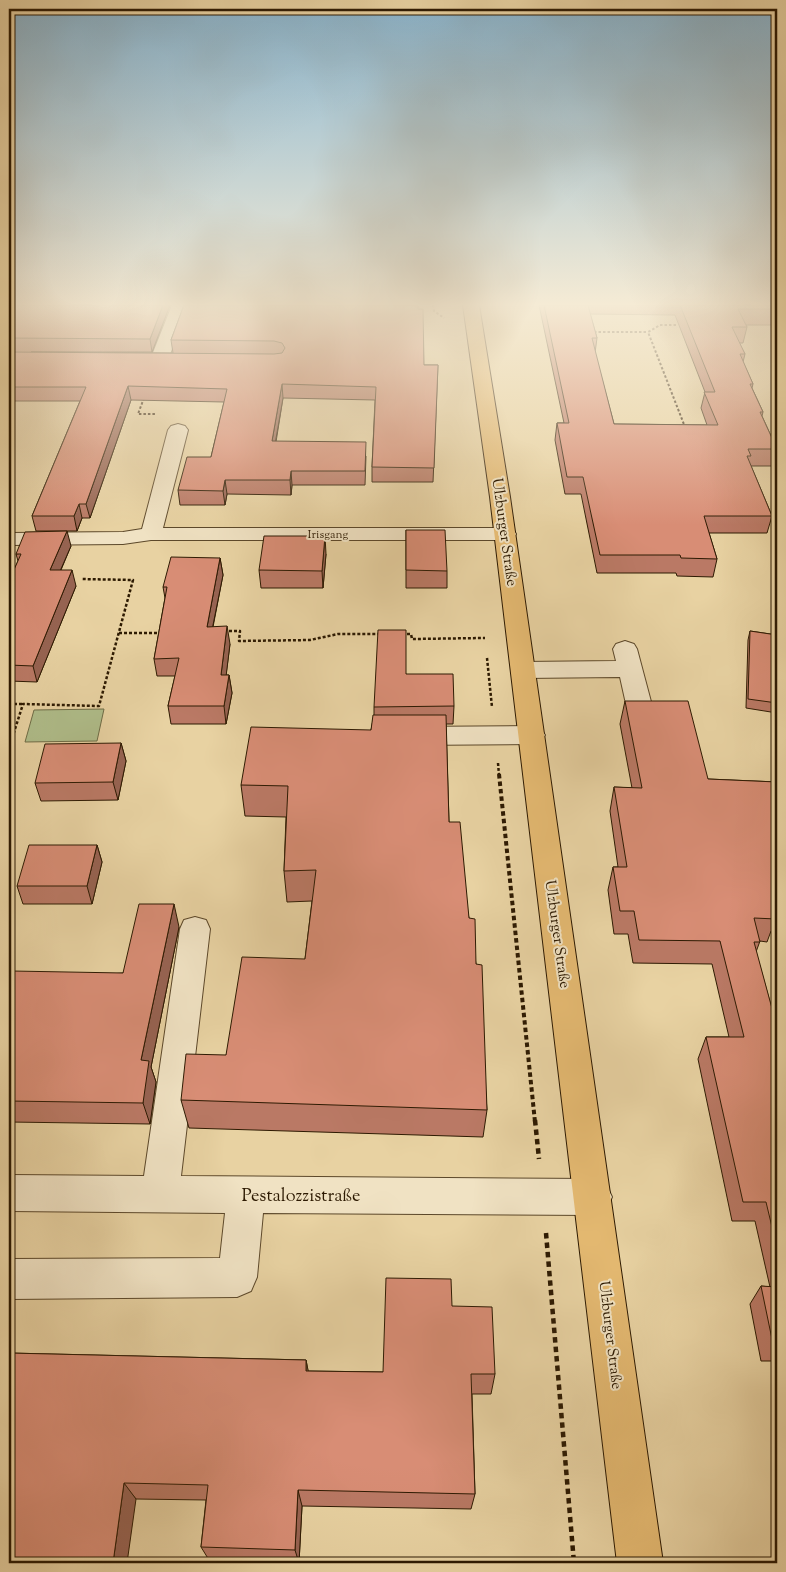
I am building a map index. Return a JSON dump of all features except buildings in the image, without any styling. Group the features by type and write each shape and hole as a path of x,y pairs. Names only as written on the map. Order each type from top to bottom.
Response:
{"main road":[{"name":"Ulzburger Straße","path":"482,378 532,735 640,1563"}],"street":[{"path":"151,534 178,430"},
{"name":"Irisgang","path":"9,539 122,538 151,534 505,534"},
{"path":"523,670 628,659 641,713"},
{"path":"386,736 532,735"},
{"path":"160,1194 195,929"},
{"name":"Pestalozzistraße","path":"9,1193 593,1197"},
{"path":"9,1279 237,1277 246,1195"}],"path":[{"path":"152,378 138,414 185,414 183,425 178,430"},
{"path":"666,378 685,427"},
{"path":"9,704 99,706 133,580 81,580"},
{"path":"484,628 543,1198 574,1563"},
{"path":"222,632 240,631 239,641 310,640 338,634 384,634"},
{"path":"119,633 166,632"},
{"path":"393,634 411,634 412,639 485,638"},
{"path":"9,748 23,704"}],"green space":[{"path":"104,709 97,741 25,742 34,710"}]}
